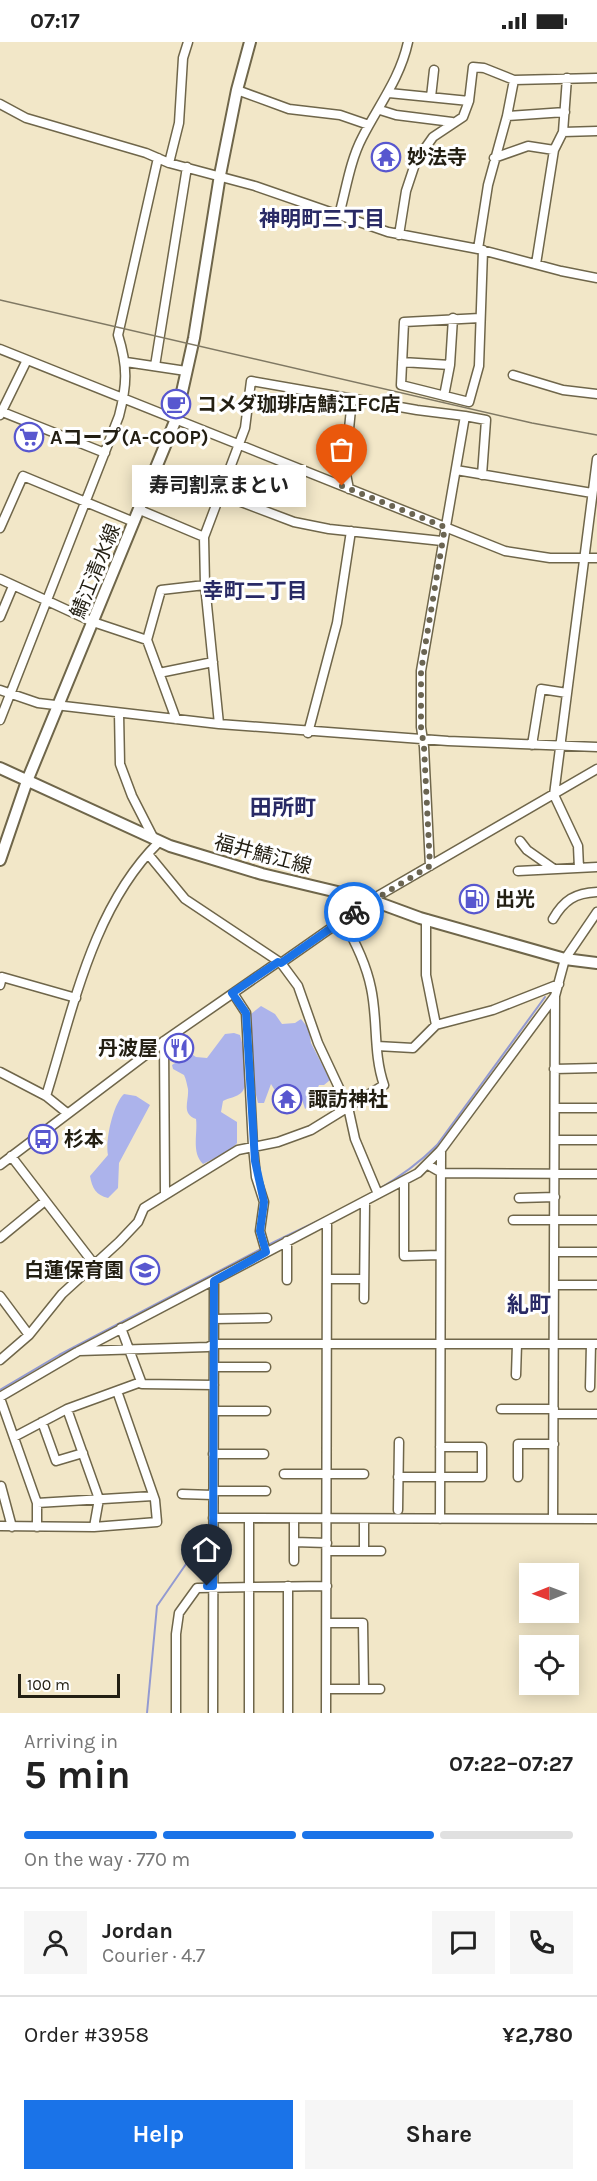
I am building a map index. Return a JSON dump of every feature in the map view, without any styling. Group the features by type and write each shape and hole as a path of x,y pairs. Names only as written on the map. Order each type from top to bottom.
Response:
{"main road":[{"name":"鯖江清水線","path":"0,860 27,781 176,419 219,175 250,42"},
{"name":"福井鯖江線","path":"0,768 157,841 227,864 371,900 426,919 565,959 597,963"}],"street":[{"path":"169,163 179,123 183,58 188,42"},
{"path":"339,214 360,141 389,93 405,57 408,42"},
{"path":"399,235 408,194 406,191 416,161 433,138 452,122 463,117 469,101 473,67 484,68 514,80 597,78"},
{"path":"431,97 434,70"},
{"path":"536,264 554,150 563,132 567,78"},
{"path":"480,318 404,322 401,385 469,402 479,366 480,318 481,250 494,158 507,116 514,80"},
{"path":"237,90 290,110 340,115 369,125"},
{"path":"389,93 469,101"},
{"path":"0,104 26,118 169,163 219,175 399,235 481,250 597,278"},
{"path":"380,110 396,115 452,122"},
{"path":"507,116 565,112"},
{"path":"563,132 597,131"},
{"path":"494,158 528,146 554,150"},
{"path":"0,720 4,692 16,682 105,453 123,400 126,362 118,335 158,158"},
{"path":"155,366 187,167"},
{"path":"444,396 450,364 453,318"},
{"path":"0,349 238,446 521,556 597,558"},
{"path":"27,360 1,413 105,453"},
{"path":"126,362 186,370"},
{"path":"402,362 450,364"},
{"path":"513,375 563,390 597,394"},
{"path":"219,724 205,585 204,537 245,428 251,381 486,420 482,475"},
{"path":"349,489 345,469 352,399"},
{"path":"430,866 421,671 465,416"},
{"path":"579,868 578,846 554,795 597,459"},
{"path":"456,470 592,493"},
{"path":"0,528 23,476 134,522"},
{"path":"220,494 294,522 442,541"},
{"path":"140,510 204,537"},
{"path":"308,733 336,623 351,531"},
{"path":"0,579 93,622 147,640"},
{"path":"176,719 147,640 161,590 205,585"},
{"path":"0,617 13,586"},
{"path":"159,673 213,662"},
{"path":"532,745 541,689 567,693"},
{"path":"4,692 38,703 308,733 597,747"},
{"path":"46,1096 76,998 104,923 123,889 157,841 132,796 120,764 119,712"},
{"path":"0,1165 164,1041 342,918 597,769"},
{"path":"520,841 527,850 554,870"},
{"path":"148,854 185,899 280,962 298,986 318,1043 348,1107 355,1139 377,1190"},
{"path":"518,871 597,867"},
{"path":"553,919 561,905 572,896 597,892"},
{"path":"553,1519 555,996 565,959 597,912"},
{"path":"0,1359 29,1335 62,1294 119,1242 138,1222 144,1208 165,1193 183,1185 238,1150 278,1142 311,1130 384,1085 378,1068 368,976 359,949 342,918"},
{"path":"426,919 426,975 436,1025"},
{"path":"0,986 2,977 76,998"},
{"path":"377,1046 413,1048 436,1025 493,1010 559,984"},
{"path":"232,993 246,1013 253,1146 256,1177 264,1202 260,1231 265,1248"},
{"path":"37,1527 37,1503 0,1397 121,1328 214,1281 265,1248 287,1241 327,1221 364,1202 377,1190 404,1181 428,1165 555,996"},
{"path":"164,1041 165,1193"},
{"path":"554,1069 597,1068"},
{"path":"0,1072 46,1096 67,1113"},
{"path":"555,1108 597,1107"},
{"path":"555,1140 597,1140"},
{"path":"440,1519 441,1150"},
{"path":"11,1156 94,1264"},
{"path":"428,1165 442,1173 597,1174"},
{"path":"404,1181 404,1256 440,1255"},
{"path":"519,1198 555,1197"},
{"path":"0,1238 45,1201"},
{"path":"364,1202 364,1299"},
{"path":"513,1220 597,1220"},
{"path":"326,1713 327,1221"},
{"path":"287,1241 287,1280"},
{"path":"554,1252 597,1252"},
{"path":"327,1279 364,1279"},
{"path":"213,1713 214,1281"},
{"path":"554,1285 597,1285"},
{"path":"1,1298 29,1335"},
{"path":"214,1318 267,1318"},
{"path":"121,1328 141,1382"},
{"path":"77,1352 208,1347 214,1344 594,1344 590,1387"},
{"path":"516,1376 517,1344"},
{"path":"214,1367 266,1367"},
{"path":"14,1437 67,1409 141,1382 214,1385"},
{"path":"0,1526 94,1527 156,1522 153,1496 117,1391"},
{"path":"67,1409 99,1499 94,1527"},
{"path":"501,1409 597,1414"},
{"path":"214,1411 266,1411"},
{"path":"42,1422 56,1461 83,1453"},
{"path":"398,1510 399,1442"},
{"path":"519,1477 519,1444 554,1444"},
{"path":"399,1477 482,1477 482,1447 440,1447"},
{"path":"213,1454 264,1454"},
{"path":"284,1474 364,1474"},
{"path":"1,1486 12,1527"},
{"path":"182,1494 266,1491"},
{"path":"37,1503 153,1496"},
{"path":"213,1518 597,1519"},
{"path":"249,1519 249,1713"},
{"path":"294,1519 294,1562"},
{"path":"364,1519 364,1551"},
{"path":"294,1542 381,1551"},
{"path":"288,1586 288,1713"},
{"path":"176,1713 176,1634 179,1612 196,1588 327,1586"},
{"path":"327,1623 363,1623 364,1689"},
{"path":"326,1689 380,1689"}],"shaded area":[{"path":"261,1006 275,1014 282,1024 295,1023 301,1019 309,1029 311,1043 330,1080 324,1085 319,1085 311,1104 305,1109 297,1093 286,1089 285,1099 281,1100 271,1084 264,1103 258,1103 252,1070 251,1014"},
{"path":"225,1034 240,1035 242,1041 246,1082 241,1093 223,1101 221,1112 237,1122 237,1143 231,1150 203,1164 196,1148 196,1119 191,1117 187,1110 188,1089 185,1078 173,1069 172,1065 190,1053 196,1057 207,1058"},
{"path":"124,1094 136,1096 150,1105 119,1163 118,1188 108,1198 95,1190 90,1176 108,1155 111,1123 116,1106"}],"waterway":[{"path":"268,1245 379,1189 400,1176 437,1145 545,997"},
{"path":"0,1390 59,1355 263,1248"},
{"path":"147,1713 157,1606 204,1538 208,1526"}],"tram line":[{"path":"0,300 532,423 597,435"}],"way so far":[{"path":"342,486 445,527 421,671 421,727 430,866 354,912"}],"place":[{"name":"妙法寺","path":"386,157"},
{"name":"コメダ珈琲店鯖江FC店","path":"176,404"},
{"name":"Aコープ(A-COOP)","path":"29,437"},
{"name":"寿司割烹まとい","path":"342,486"},
{"name":"出光","path":"474,899"},
{"name":"丹波屋","path":"179,1048"},
{"name":"諏訪神社","path":"287,1099"},
{"name":"杉本","path":"43,1139"},
{"name":"白蓮保育園","path":"145,1270"}],"district":[{"name":"神明町三丁目","path":"322,219"},
{"name":"幸町二丁目","path":"255,591"},
{"name":"田所町","path":"283,807"},
{"name":"糺町","path":"529,1304"}],"route":[{"path":"207,1586 213,1586 214,1281 266,1252 260,1231 264,1202 256,1177 253,1146 246,1013 232,993 278,962 281,963 342,918 354,912"}]}
